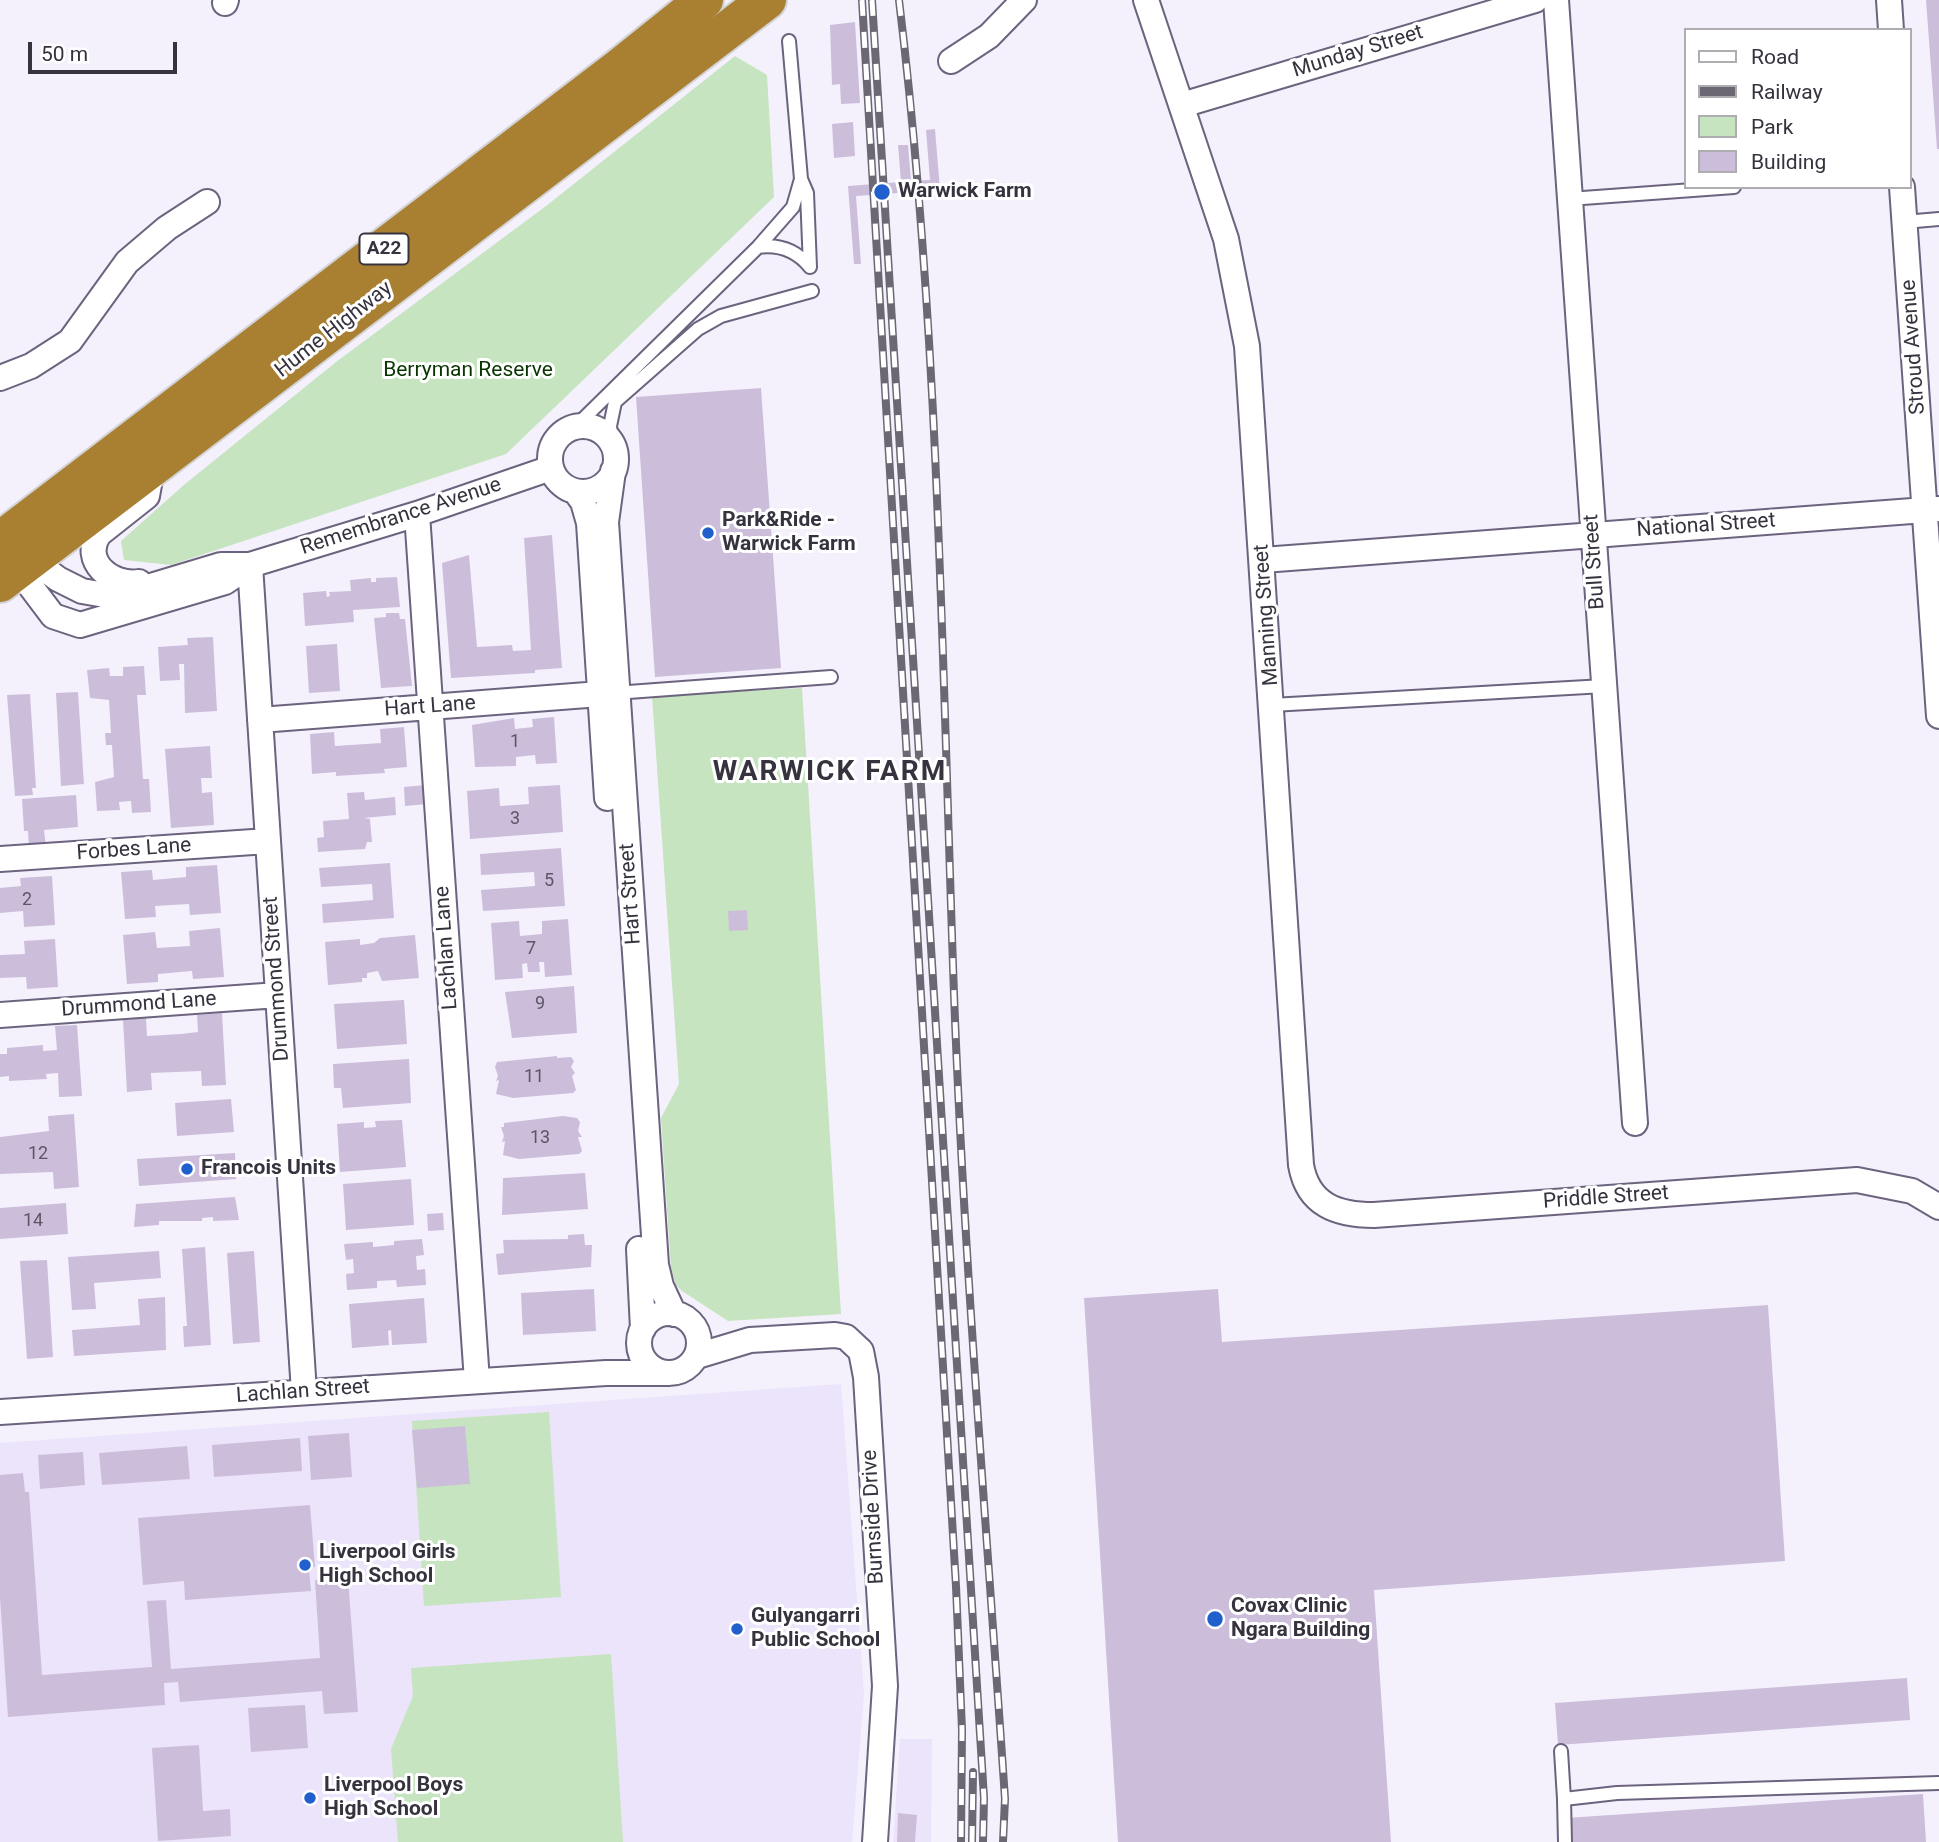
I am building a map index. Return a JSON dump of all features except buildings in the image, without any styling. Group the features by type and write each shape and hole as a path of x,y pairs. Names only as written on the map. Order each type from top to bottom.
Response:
{"highway":[{"name":"Hume Highway","path":"8,556 704,0"},
{"name":"Hume Highway","path":"8,556 152,468 767,0"}],"street":[{"path":"951,61 989,36 1024,0"},
{"name":"Manning Street","path":"1146,0 1226,239 1238,288 1253,398 1301,1165 1307,1186 1322,1204 1354,1215"},
{"name":"Munday Street","path":"1182,105 1535,0"},
{"name":"Bull Street","path":"1556,0 1635,1124"},
{"path":"1889,0 1891,28"},
{"name":"Stroud Avenue","path":"1902,189 1932,510 1939,716"},
{"path":"0,378 42,360 70,341 127,262 167,228 207,201"},
{"path":"575,427 596,429 612,444 615,453 614,471 609,479 594,490 575,491 560,483 551,468 552,447 557,438 575,427"},
{"name":"Remembrance Avenue","path":"152,468 147,496 99,534 94,541 95,555 105,572 117,582 126,584 180,577"},
{"name":"Remembrance Avenue","path":"8,556 94,594 131,592 220,565 250,565 417,514 551,468"},
{"name":"Hart Street","path":"614,471 606,522 608,694 641,1339"},
{"name":"Hart Street","path":"575,491 583,502 589,523 608,694 656,1265 661,1286 682,1318"},
{"name":"National Street","path":"1263,561 1932,510"},
{"name":"Lachlan Lane","path":"417,514 477,1381"},
{"name":"Remembrance Avenue","path":"8,556 53,616 80,625 225,582 250,565"},
{"name":"Drummond Street","path":"250,565 304,1392"},
{"name":"Hart Lane","path":"260,720 608,694"},
{"name":"Forbes Lane","path":"0,859 268,841"},
{"name":"Drummond Lane","path":"0,1015 278,995"},
{"name":"Priddle Street","path":"1354,1215 1857,1180 1912,1191 1939,1207"},
{"path":"657,1316 682,1318 699,1338 697,1356 684,1369 666,1373 606,1373 641,1339 657,1316"},
{"name":"Burnside Drive","path":"682,1318 718,1333 750,1340"},
{"name":"Burnside Drive","path":"697,1356 750,1340 824,1335 846,1337 861,1351 865,1364 885,1686 875,1842"},
{"path":"641,1339 649,1365 666,1373"},
{"name":"Lachlan Street","path":"0,1412 606,1373"}],"lane":[{"path":"758,247 786,249 803,258 810,267 807,192 801,179 789,41"},
{"path":"575,427 758,247 793,207 801,179"},
{"path":"1569,199 1706,189"},
{"path":"1905,222 1939,219"},
{"path":"612,444 610,426 615,402 698,328 721,316 812,291"},
{"path":"608,694 831,677"},
{"path":"1272,705 1604,686"},
{"path":"1561,1751 1565,1842"},
{"path":"1564,1799 1616,1793 1939,1783"}],"shaded area":[{"path":"841,1384 864,1694 852,1842 0,1842 0,1443"},
{"path":"900,1739 932,1739 931,1842 893,1842"}],"green space":[{"name":"Berryman Reserve","path":"735,56 767,75 774,197 506,454 171,565 124,560 121,541 185,484 336,362 546,206"},
{"path":"802,688 841,1314 728,1321 682,1291 676,1285 671,1268 661,1118 679,1084 652,696"},
{"path":"549,1412 561,1597 424,1606 412,1421"},
{"path":"611,1654 623,1842 398,1842 391,1749 413,1696 411,1668"}],"railway":[{"path":"862,0 956,1586 962,1730 961,1842"},
{"path":"872,0 984,1798 983,1842"},
{"path":"899,0 923,248 931,372 958,1095 1005,1799 1003,1842"},
{"path":"972,1842 973,1772"}],"place":[{"name":"Warwick Farm","path":"882,192"},
{"name":"Park&Ride - Warwick Farm","path":"708,533"},
{"name":"Francois Units","path":"187,1169"},
{"name":"Liverpool Girls High School","path":"305,1565"},
{"name":"Covax Clinic Ngara Building","path":"1215,1619"},
{"name":"Gulyangarri Public School","path":"737,1629"},
{"name":"Liverpool Boys High School","path":"310,1798"}],"district":[{"name":"WARWICK FARM","path":"830,773"}]}
